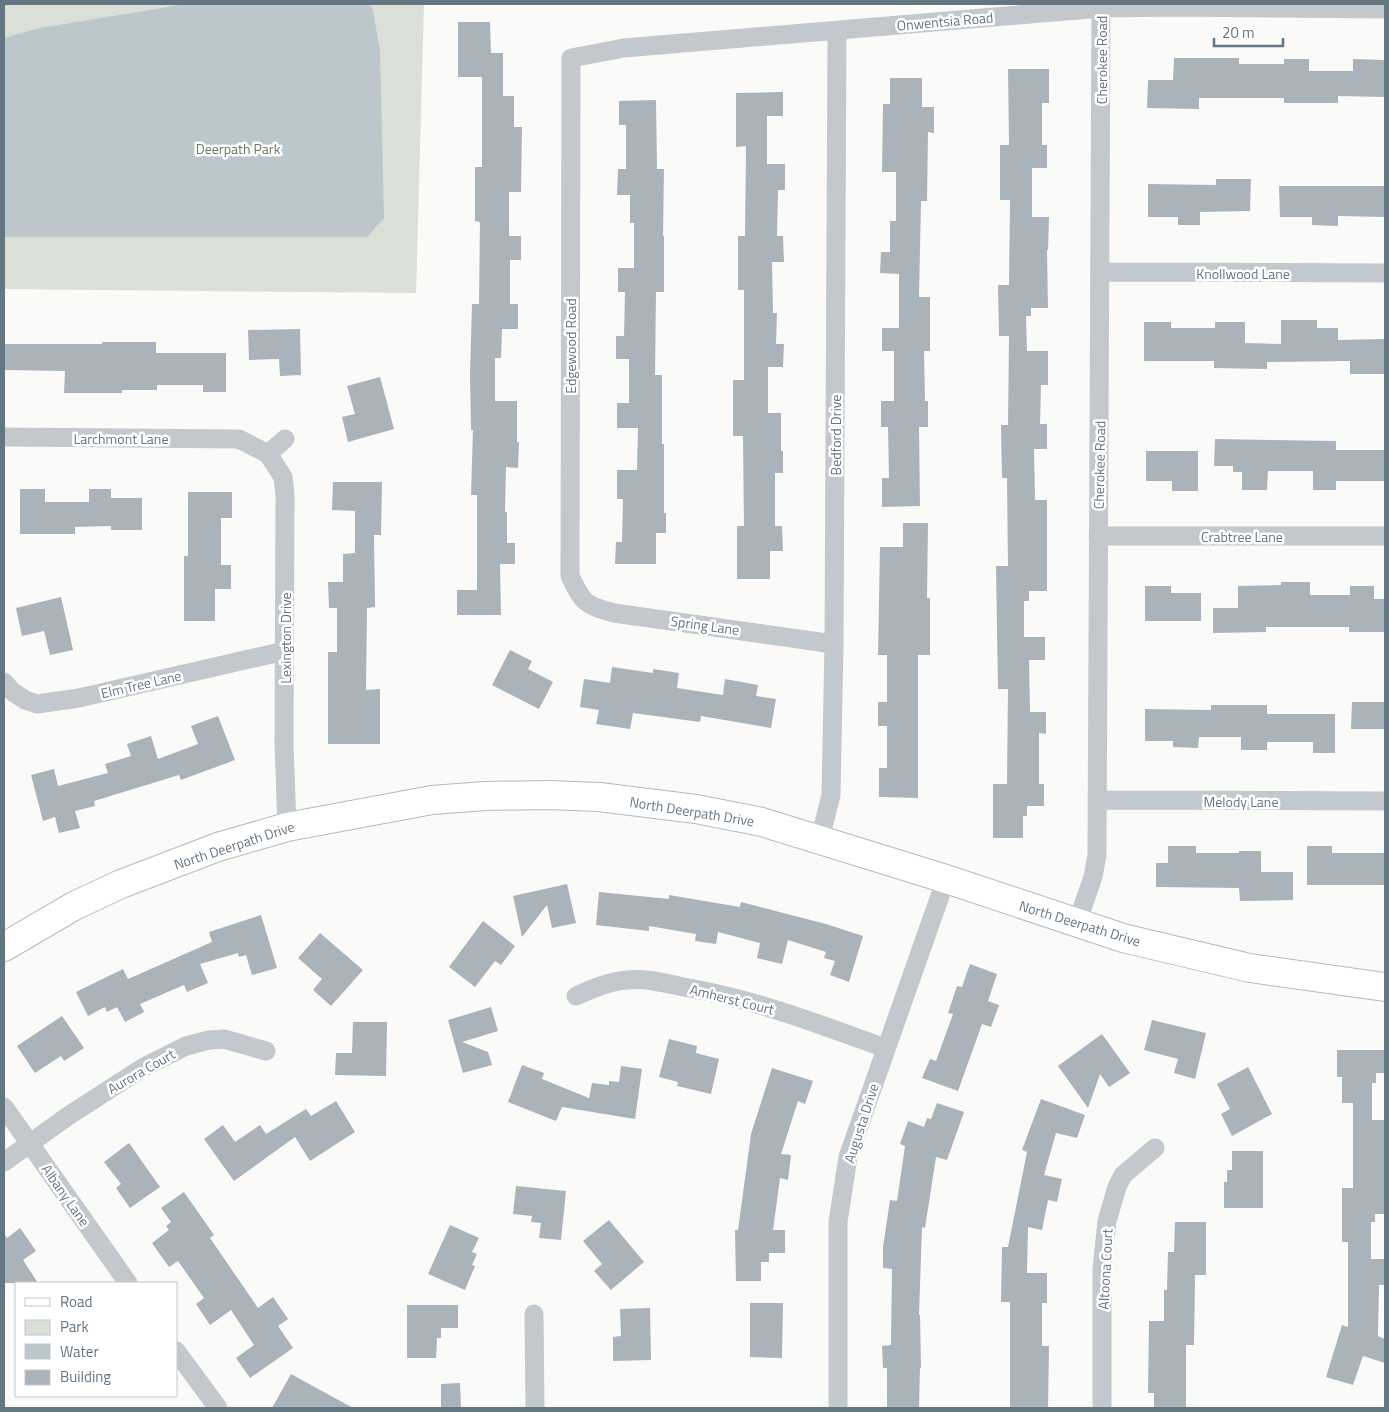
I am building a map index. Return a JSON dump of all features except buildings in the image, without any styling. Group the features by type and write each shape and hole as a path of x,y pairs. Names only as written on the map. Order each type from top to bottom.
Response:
{"street":[{"name":"Onwentsia Road","path":"624,48 1101,6 1385,9"},
{"name":"Cherokee Road","path":"1077,923 1093,877 1097,855 1101,6"},
{"name":"Bedford Drive","path":"820,839 831,795 834,644 836,30"},
{"name":"Edgewood Road","path":"580,597 570,576 571,58 624,48"},
{"name":"Knollwood Lane","path":"1101,272 1385,273"},
{"name":"Larchmont Lane","path":"4,437 239,439 268,454"},
{"path":"268,454 285,439"},
{"name":"Lexington Drive","path":"268,454 283,477 285,495 284,744 287,826"},
{"name":"Crabtree Lane","path":"1098,536 1385,536"},
{"name":"Spring Lane","path":"580,597 591,606 614,612 834,644"},
{"name":"Elm Tree Lane","path":"4,682 13,692 25,700 37,704 79,698 284,651"},
{"name":"North Deerpath Drive","path":"4,947 74,906 121,884 218,847 287,826 432,800 485,796 548,795 599,797 696,809 762,822 946,879 1122,938 1250,968 1385,987"},
{"name":"Melody Lane","path":"1097,800 1385,801"},
{"name":"Augusta Drive","path":"838,1408 838,1222 848,1157 946,879"},
{"name":"Amherst Court","path":"576,996 604,984 642,979 716,992 798,1016 885,1048"},
{"name":"Aurora Court","path":"4,1162 58,1122 144,1067 186,1046 210,1040 224,1039 266,1050"},
{"name":"Albany Lane","path":"4,1107 127,1282"},
{"name":"Altoona Court","path":"1102,1408 1102,1269 1108,1221 1122,1175 1155,1148"},
{"path":"534,1314 535,1408"},
{"path":"178,1354 218,1408"}],"green space":[{"name":"Deerpath Park","path":"4,4 424,4 416,293 4,289"}],"water":[{"name":"Deerpath Park","path":"186,4 369,4 373,11 380,51 384,218 367,237 4,237 4,38 40,28"}]}
